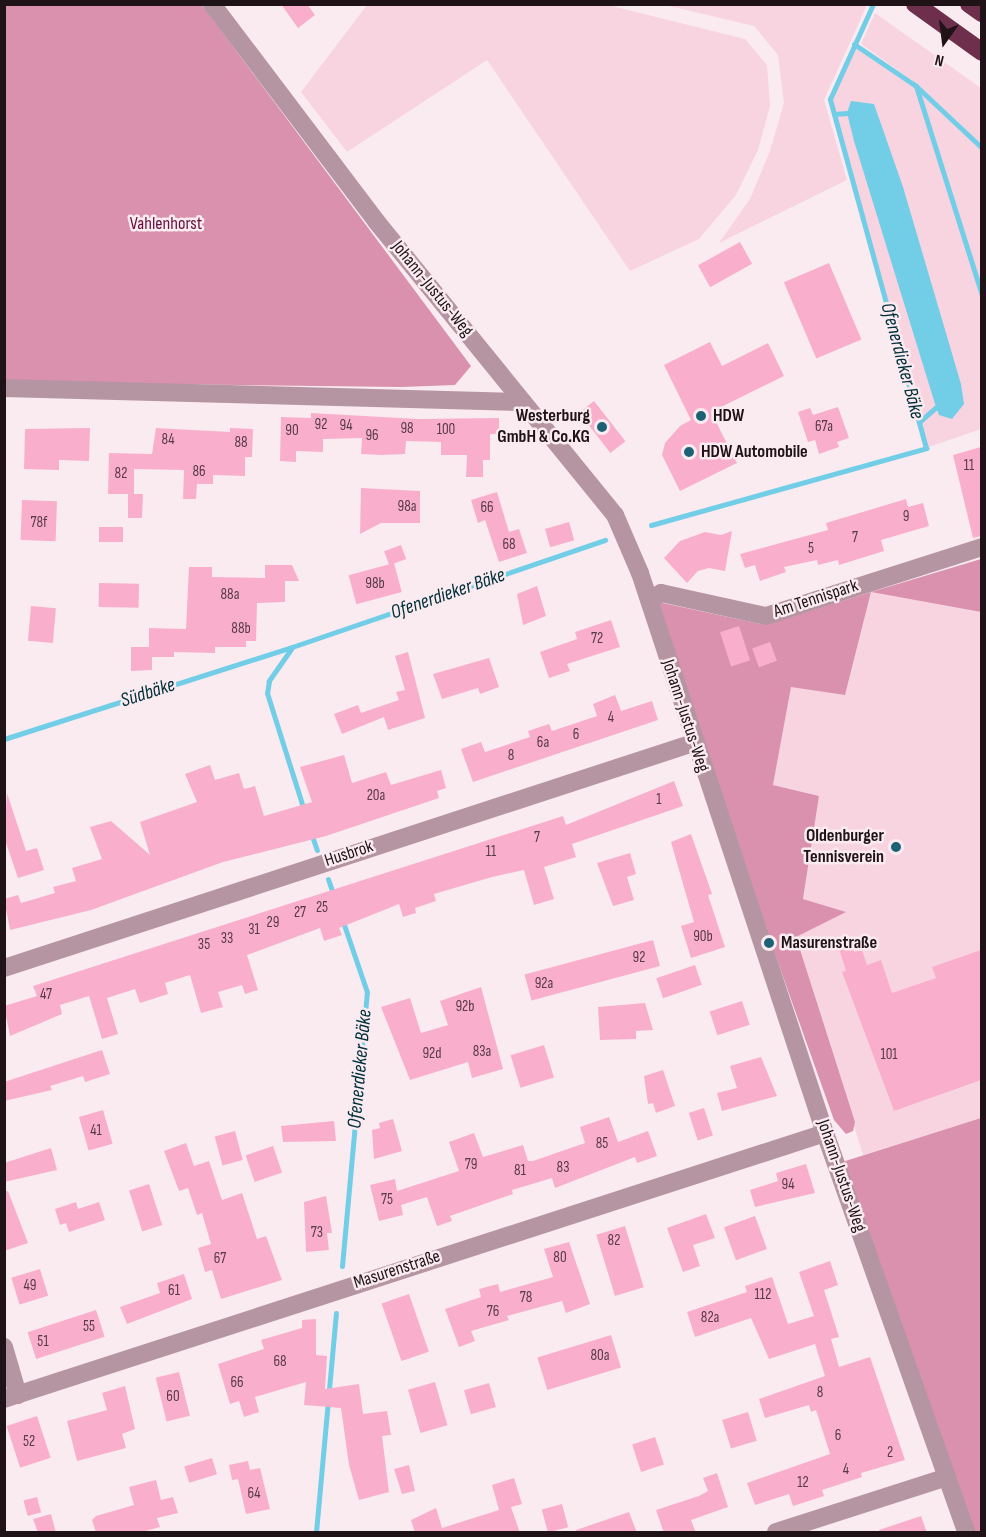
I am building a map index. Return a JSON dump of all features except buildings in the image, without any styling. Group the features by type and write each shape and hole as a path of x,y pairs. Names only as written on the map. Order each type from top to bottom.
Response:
{"highway":[{"path":"915,4 981,52"},
{"path":"969,4 981,13"}],"street":[{"name":"Johann-Justus-Weg","path":"212,4 284,103 615,515 648,600 693,743 825,1133 966,1533"},
{"path":"4,388 523,402"},
{"name":"Am Tennispark","path":"648,600 661,594 766,616 981,547"},
{"name":"Husbrok","path":"4,968 693,743"},
{"name":"Masurenstraße","path":"11,1397 825,1133"},
{"path":"4,1347 11,1397"},
{"path":"776,1533 947,1477"}],"shaded area":[{"path":"367,5 608,5 745,39 767,65 770,106 758,150 736,195 699,239 630,271 487,60 347,152 301,92"},
{"path":"665,5 863,5 866,7 824,100 847,180 719,243 750,199 770,151 784,103 778,55 754,26"},
{"path":"875,13 981,88 981,144 917,84 861,44"},
{"path":"854,44 916,86 981,150 981,429 926,448 830,99"},
{"name":"Oldenburger Tennisverein","path":"871,592 981,612 981,1118 863,1155 796,937 845,912 803,899 819,796 773,785 791,686 845,695"}],"green space":[{"name":"Vahlenhorst","path":"5,4 202,5 471,366 455,385 401,387 5,382"},
{"path":"981,559 981,612 871,592"},
{"path":"871,592 845,695 791,687 773,785 819,796 803,899 846,912 796,937 855,1122 853,1131 846,1134 834,1120 649,600 765,625"},
{"path":"981,1118 981,1532 966,1532 836,1164"}],"water":[{"path":"851,101 874,104 903,187 961,384 964,404 952,419 939,415 936,407 854,141 847,113"}],"waterway":[{"name":"Ofenerdieker Bäke","path":"651,525 926,448 830,99 873,4"},
{"path":"854,44 916,86 982,148"},
{"path":"916,86 982,295"},
{"path":"834,114 847,113"},
{"path":"919,422 936,407"},
{"name":"Ofenerdieker Bäke","path":"4,739 292,647 605,540"},
{"path":"291,649 269,681 267,693 304,810"},
{"path":"311,833 317,850"},
{"name":"Ofenerdieker Bäke","path":"328,879 334,896"},
{"name":"Ofenerdieker Bäke","path":"342,1266 367,992 343,922"},
{"name":"Ofenerdieker Bäke","path":"316,1532 336,1313"}],"place":[{"name":"HDW","path":"701,416"},
{"name":"Westerburg GmbH & Co.KG","path":"602,427"},
{"name":"HDW Automobile","path":"689,452"},
{"name":"Oldenburger Tennisverein","path":"896,847"},
{"name":"Masurenstraße","path":"769,943"}],"water label":[{"name":"Südbäke","path":"148,693"}]}
